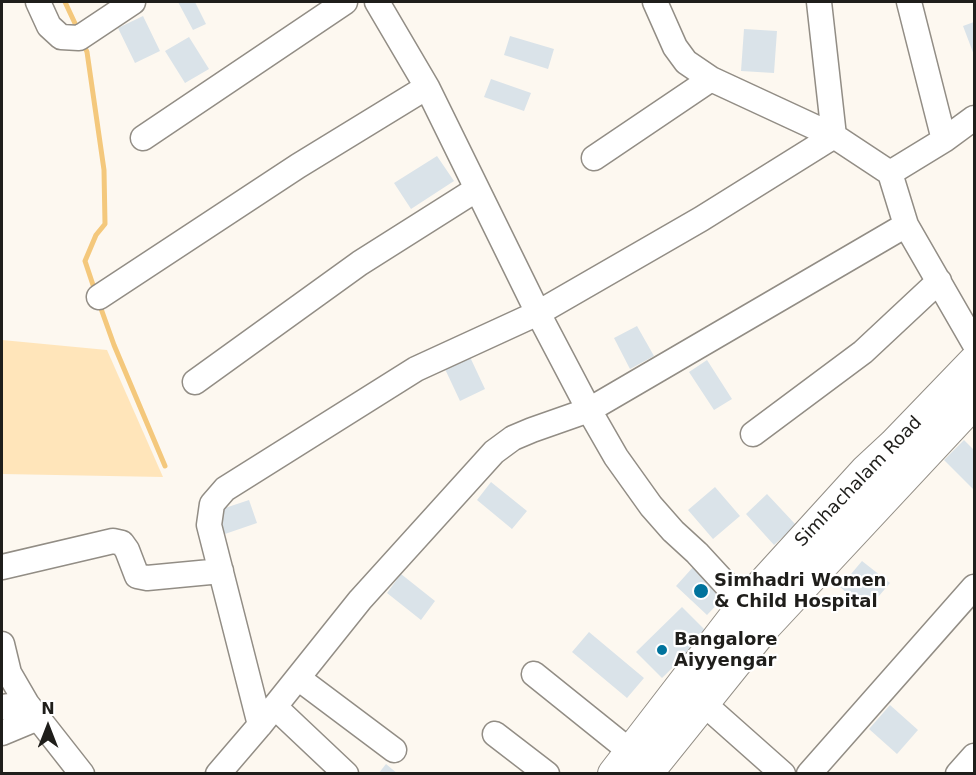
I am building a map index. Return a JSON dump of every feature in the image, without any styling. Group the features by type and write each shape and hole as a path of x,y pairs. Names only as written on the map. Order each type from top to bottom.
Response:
{"main road":[{"name":"Simhachalam Road","path":"630,766 755,616 866,471 975,362"},
{"path":"630,766 703,703 755,616 975,402"}],"street":[{"path":"38,2 50,26 61,37 84,34 133,2"},
{"path":"143,138 345,2"},
{"path":"377,2 427,87 538,313 616,457 651,506 755,616"},
{"path":"655,2 675,47 686,62 711,79 834,136 890,173 906,225 975,343"},
{"path":"819,2 834,136"},
{"path":"909,2 944,140"},
{"path":"594,158 711,79"},
{"path":"99,297 298,166 427,87"},
{"path":"890,173 975,118"},
{"path":"346,774 267,716 221,571 209,525 212,504 225,489 416,369 538,313 701,219 834,136"},
{"path":"195,382 360,263 477,189"},
{"path":"218,774 360,600 494,452 513,438 532,429 590,410 906,225"},
{"path":"753,434 863,352 939,281"},
{"path":"2,567 113,541 122,543 128,550 137,576 147,578 221,571"},
{"path":"809,774 975,587"},
{"path":"2,644 9,673 33,711 82,773"},
{"path":"534,674 630,766"},
{"path":"298,678 394,750"},
{"path":"703,703 783,774"},
{"path":"2,707 33,711"},
{"path":"2,733 33,711"},
{"path":"495,734 547,774"},
{"path":"958,774 975,756"}],"shaded area":[{"path":"2,340 107,350 163,477 2,474"}],"building":[{"path":"178,2 195,2 206,24 193,30"},
{"path":"143,16 160,51 135,63 118,28"},
{"path":"974,22 974,55 963,26"},
{"path":"744,29 777,31 774,73 741,71"},
{"path":"510,36 554,49 548,69 504,55"},
{"path":"189,37 209,69 185,83 165,51"},
{"path":"491,79 531,93 524,111 484,97"},
{"path":"437,156 454,181 411,209 394,183"},
{"path":"637,326 654,356 630,369 614,338"},
{"path":"470,357 485,389 460,401 445,369"},
{"path":"707,360 732,399 714,410 689,372"},
{"path":"964,440 974,450 974,490 944,460"},
{"path":"491,482 527,511 512,529 477,500"},
{"path":"715,487 740,516 713,539 688,510"},
{"path":"767,494 796,525 774,545 746,514"},
{"path":"249,500 257,523 222,535 213,512"},
{"path":"862,561 890,583 867,610 840,587"},
{"path":"694,566 726,595 707,615 676,586"},
{"path":"401,574 435,601 421,620 387,593"},
{"path":"682,607 708,633 662,678 636,652"},
{"path":"589,632 644,678 627,698 572,652"},
{"path":"890,705 918,730 897,754 869,729"},
{"path":"386,764 398,774 378,774"}],"waterway":[{"path":"65,2 79,32"},
{"path":"83,43 87,52 104,170 105,224 96,235 85,261 95,291"},
{"path":"99,303 114,345 165,466"}],"place":[{"name":"Simhadri Women & Child Hospital","path":"701,591"},
{"name":"Bangalore Aiyyengar","path":"662,650"}]}
